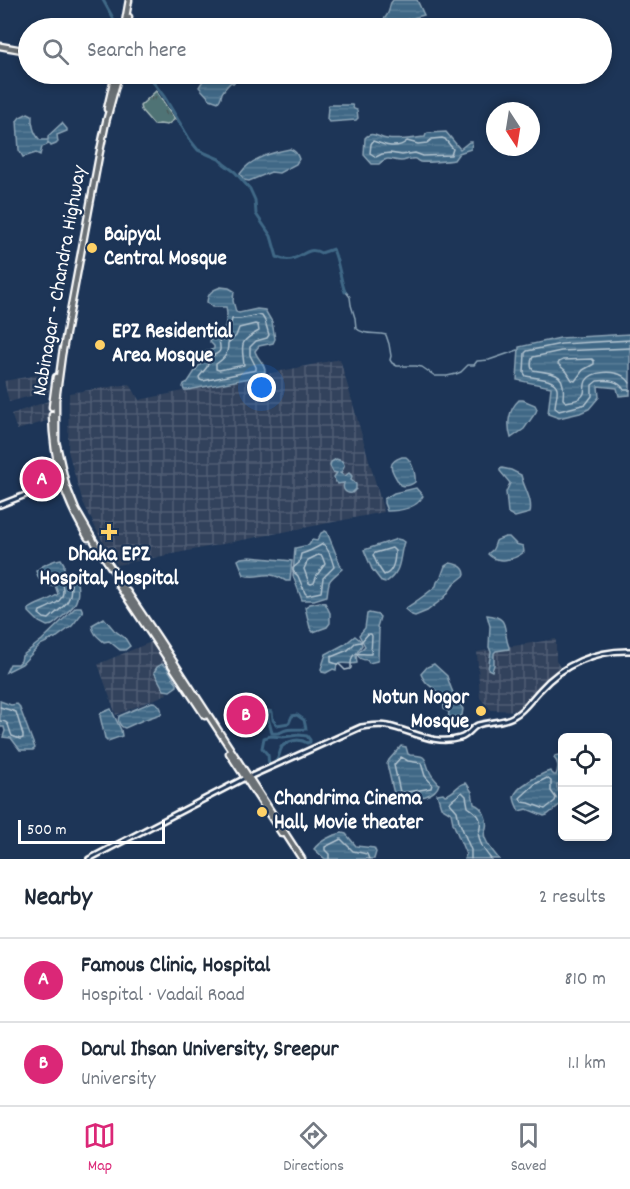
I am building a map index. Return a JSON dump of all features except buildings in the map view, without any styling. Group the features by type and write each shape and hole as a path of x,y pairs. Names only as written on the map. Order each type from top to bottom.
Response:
{"highway":[{"path":"127,18 130,0"},
{"path":"0,46 18,49"},
{"name":"Nabinagar - Chandra Highway","path":"114,84 80,239 53,393 53,436 57,464 72,510 94,548 247,778"},
{"name":"Nabinagar - Chandra Highway","path":"114,84 62,355 55,413 58,452 71,499 98,548 300,859"}],"street":[{"path":"0,505 61,482"},
{"path":"89,859 247,778 361,727 387,726 441,741 459,739 478,725 513,717 553,676 576,663 615,651 630,651"}],"shaded area":[{"path":"340,359 384,512 117,565 83,502 68,451 69,393 130,384 139,400"},
{"path":"48,373 49,391 9,402 4,381"},
{"path":"51,400 50,420 17,430 11,414"},
{"path":"556,639 556,661 562,670 521,711 491,710 480,698 477,652"},
{"path":"151,642 165,663 155,669 167,694 116,715 98,664"}],"green space":[{"path":"156,91 175,119 167,125 154,125 141,110 140,106"}],"water":[{"path":"393,0 417,0 424,15 413,18 385,18"},
{"path":"201,84 229,84 218,102 210,99 199,87"},
{"path":"329,105 352,105 357,110 358,118 329,122 327,119"},
{"path":"28,113 32,115 33,128 40,140 48,140 48,136 62,123 67,131 57,135 56,144 51,146 48,142 42,147 40,155 36,153 23,157 19,150 17,121"},
{"path":"446,132 460,149 472,142 471,149 459,153 454,160 432,162 387,159 379,164 372,164 364,155 365,138 370,135 401,140 425,137 428,133"},
{"path":"290,149 299,159 296,164 279,173 271,172 249,181 244,180 240,174 244,168 256,160"},
{"path":"221,287 234,291 233,301 236,312 265,310 272,322 275,339 273,343 259,346 255,351 265,372 250,378 184,390 184,384 201,364 205,352 214,349 210,342 211,337 225,328 226,307 212,307 207,302 211,292"},
{"path":"630,334 630,395 619,396 617,388 598,386 599,397 589,409 559,418 548,414 551,387 517,380 519,347 560,338"},
{"path":"519,400 535,405 537,409 524,429 511,438 509,418"},
{"path":"402,457 408,459 414,472 415,482 408,486 400,485 391,465 396,459"},
{"path":"336,459 344,464 340,473 345,476 349,473 352,476 351,480 356,484 356,489 352,493 345,491 344,483 338,484 335,481 334,477 337,473 333,472 330,466 331,462"},
{"path":"502,468 521,475 529,499 530,513 515,517 508,513 506,492 510,483 500,471"},
{"path":"416,488 423,496 417,503 403,509 387,511 384,499 394,493"},
{"path":"325,531 342,569 330,580 327,596 314,600 302,600 293,576 295,548 309,545 312,540 317,541 321,533"},
{"path":"505,537 523,546 524,552 506,560 496,559 488,554 496,541"},
{"path":"397,539 404,542 399,565 395,574 385,583 372,569 364,550"},
{"path":"250,557 292,561 290,581 273,575 244,575 238,560"},
{"path":"61,559 64,564 64,574 68,576 71,572 76,579 77,597 67,613 54,624 47,626 39,622 29,612 29,609 58,594 55,585 49,586 39,579 36,571 48,563"},
{"path":"450,563 462,568 465,575 454,584 445,597 427,611 412,615 405,609 436,586 445,566"},
{"path":"320,602 325,603 330,613 330,623 327,627 313,632 305,607"},
{"path":"76,607 81,607 83,612 72,626 57,637 40,645 22,664 6,672 10,664 18,664 22,656"},
{"path":"369,613 380,617 377,627 379,630 378,659 369,663 357,654 365,646 359,635 365,628"},
{"path":"487,615 500,618 503,622 509,647 509,649 494,653 492,671 488,669 491,652 489,647 490,626"},
{"path":"104,618 125,638 130,646 125,650 120,650 109,641 104,642 95,633 92,625"},
{"path":"355,636 362,645 356,654 357,663 337,664 336,670 322,672 326,654"},
{"path":"162,664 167,667 177,684 170,691 164,690 154,672"},
{"path":"434,664 447,676 453,693 463,709 462,715 453,722 448,719 449,712 444,709 441,697 427,684 421,674 427,667"},
{"path":"0,701 19,706 35,748 33,750 20,750 11,738 3,737 5,731 4,727 0,727"},
{"path":"152,702 160,706 161,714 125,728 120,725 119,716"},
{"path":"111,709 122,736 108,741 105,738 100,716 101,713"},
{"path":"401,746 406,747 408,754 424,758 431,774 439,784 433,793 422,797 400,799 394,794 387,764"},
{"path":"558,770 558,806 544,816 527,809 519,811 514,797 519,789 550,771 556,775"},
{"path":"465,783 472,792 474,804 484,814 485,838 499,859 464,859 466,855 451,813 441,807 437,794 448,794"},
{"path":"342,833 346,834 356,846 374,848 376,852 374,859 325,859 314,849 326,839"}],"waterway":[{"path":"103,0 113,18"},
{"path":"155,84 198,150 219,159 250,189 255,200 256,214 271,236 277,257 291,259 310,251 321,253 333,249 345,292"},
{"path":"343,288 350,297 356,328 366,333 386,335 390,360 397,366 422,367 435,376 447,376 461,372 468,365 474,365 477,361 489,360 518,350"},
{"path":"268,711 272,712 273,720 277,725 289,723 292,716 297,715 304,720 306,729 272,733 268,711"},
{"path":"299,735 307,736 310,742 294,740 287,743 281,747 276,761 271,765 268,755 262,748 264,738 299,735"}],"place":[{"name":"Baipyal Central Mosque","path":"92,248"},
{"name":"EPZ Residential Area Mosque","path":"100,345"},
{"name":"Famous Clinic, Hospital","path":"42,479"},
{"name":"Dhaka EPZ Hospital, Hospital","path":"109,532"},
{"name":"Notun Nogor Mosque","path":"481,711"},
{"name":"Darul Ihsan University, Sreepur","path":"246,715"},
{"name":"Chandrima Cinema Hall, Movie theater","path":"262,812"}]}
